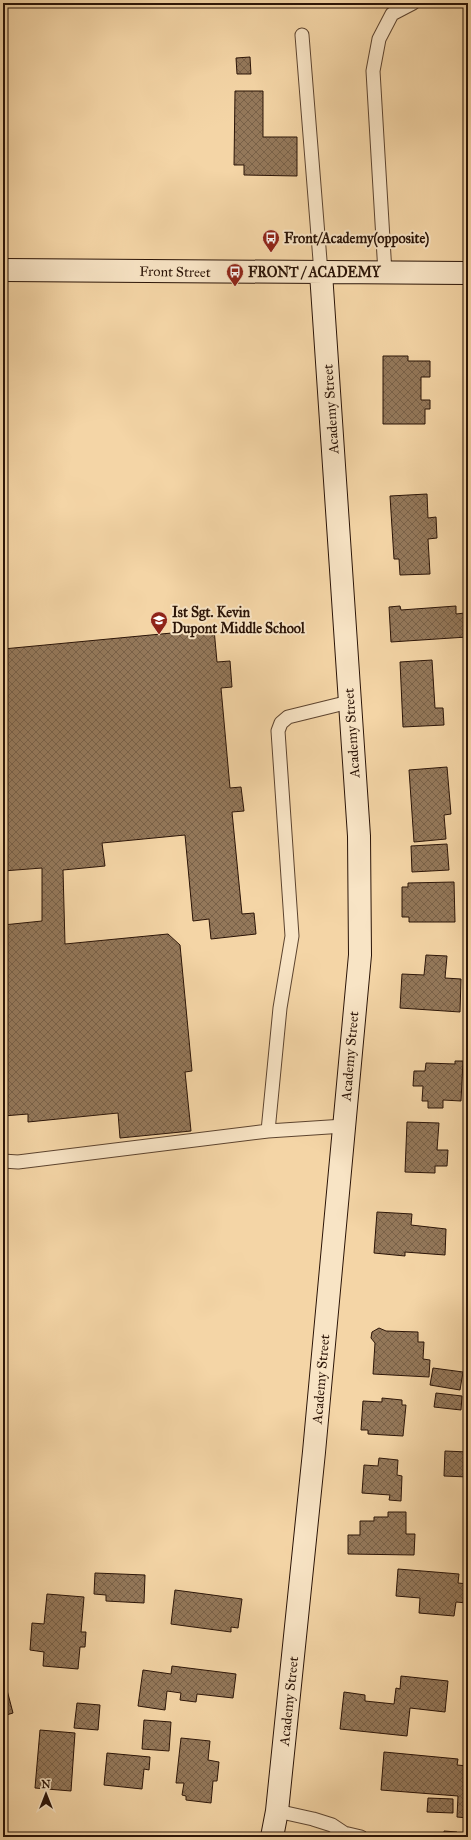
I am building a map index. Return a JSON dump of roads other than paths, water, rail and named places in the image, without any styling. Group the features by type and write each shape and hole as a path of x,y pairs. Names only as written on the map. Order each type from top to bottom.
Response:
{"street":[{"name":"Front Street","path":"3,270 468,273"},
{"name":"Academy Street","path":"272,1837 277,1812 314,1452 360,955 359,836 322,273"}],"lane":[{"path":"385,273 373,71 380,39 392,14 413,3"},
{"path":"302,35 322,273"},
{"path":"268,1131 280,1008 292,936 278,731 281,723 288,717 349,702"},
{"path":"3,1162 18,1162 268,1131 344,1126"},
{"path":"277,1812 314,1819 332,1825 344,1833 361,1837"}],"place":[{"name":"Front/Academy(opposite)","path":"271,253"},
{"name":"FRONT / ACADEMY","path":"235,287"},
{"name":"Ist Sgt. Kevin Dupont Middle School","path":"159,635"}]}
